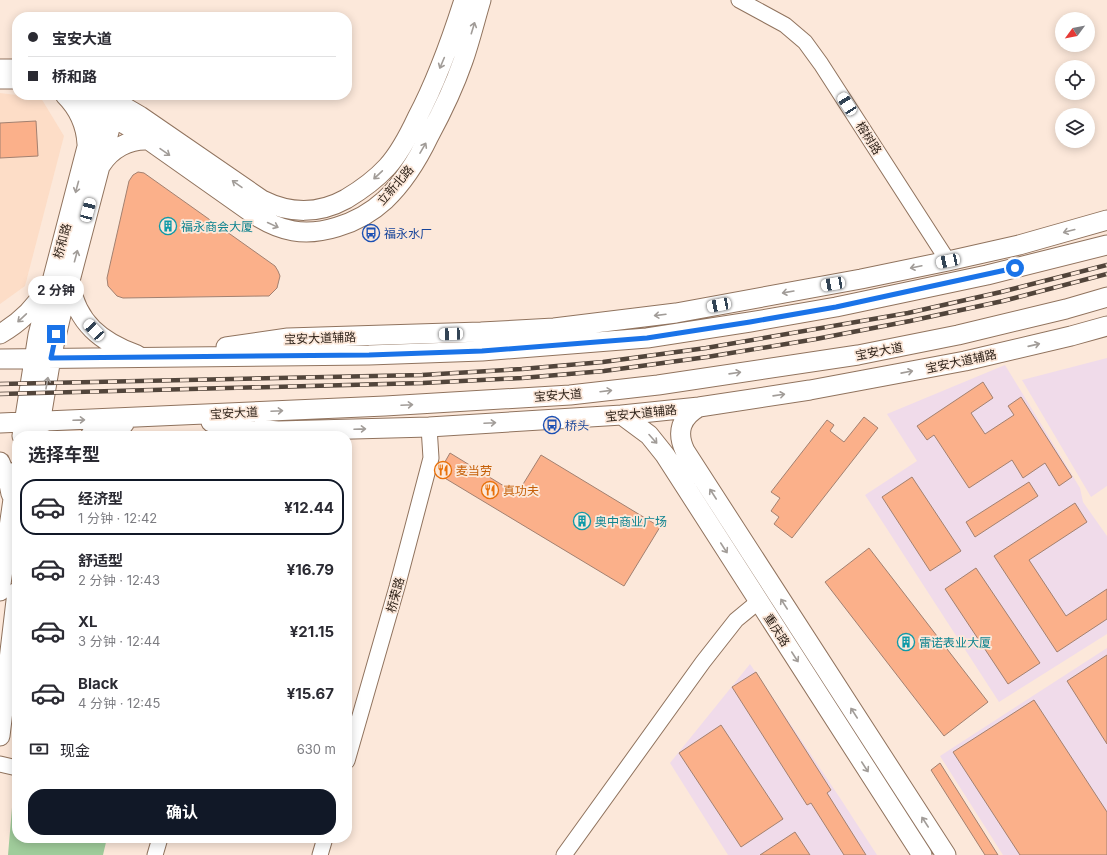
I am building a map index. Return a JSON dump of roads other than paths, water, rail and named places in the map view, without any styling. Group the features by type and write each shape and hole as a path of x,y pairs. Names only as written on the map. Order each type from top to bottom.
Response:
{"main road":[{"name":"立新北路","path":"106,103 155,127 270,205 296,211 315,210 330,206 361,190 387,167 397,154 426,101 448,50 464,0"},
{"name":"立新北路","path":"106,103 148,140 252,213 277,227 292,231 309,232 325,230 343,225 369,212 384,201 401,182 412,166 425,145 463,62 481,0"},
{"path":"69,100 76,109 82,121 86,135 87,149"},
{"name":"桥和路","path":"61,279 87,149 106,103"},
{"name":"桥和路","path":"31,429 43,358 38,335 61,279 100,166 106,103"},
{"path":"100,166 108,156 123,145 138,140 148,140"},
{"name":"宝安大道辅路","path":"171,357 288,338 495,332 554,328 661,315 861,279 948,261 1019,245 1107,220"},
{"path":"0,359 354,355 482,351 647,338 836,307 987,275 1107,245"},
{"path":"0,334 21,319 61,279 77,310 94,330 108,341 124,350 144,357"},
{"name":"宝安大道","path":"0,423 31,429 145,417 401,405 570,395 658,385 858,355 958,335 1066,309 1107,297"},
{"path":"1066,309 1107,309"},
{"name":"宝安大道辅路","path":"342,431 622,415 699,407 810,390 965,361 1107,326"},
{"name":"重庆路","path":"699,407 691,411 682,424 680,434 681,444 946,855"},
{"name":"重庆路","path":"622,415 649,435 658,446 922,855"},
{"name":"宝安大道辅路","path":"168,416 264,431"},
{"path":"104,431 145,417"},
{"path":"0,462 9,484 12,506 0,591"},
{"path":"712,528 728,518"},
{"path":"0,736 12,634"}],"street":[{"name":"榕树路","path":"740,0 785,25 805,42 822,64 948,261"},
{"path":"0,67 12,67"},
{"path":"0,81 12,81"},
{"path":"92,100 106,103"},
{"name":"桥荣路","path":"352,744 398,587 431,458 429,427"},
{"path":"564,855 703,662 736,620 758,601"},
{"path":"0,764 12,767"},
{"path":"155,855 159,843"},
{"path":"320,855 324,843"}],"railway":[{"path":"0,384 422,375 603,362 706,348 908,313 1001,292 1107,265"},
{"path":"0,394 423,383 522,378 604,371 707,357 816,339 910,321 1003,301 1107,274"}],"place":[{"name":"福永商会大厦","path":"168,226"},
{"name":"福永水厂","path":"371,233"},
{"name":"桥头","path":"552,425"},
{"name":"麦当劳","path":"443,470"},
{"name":"真功夫","path":"490,490"},
{"name":"奥中商业广场","path":"582,521"},
{"name":"雷诺表业大厦","path":"906,642"}]}
